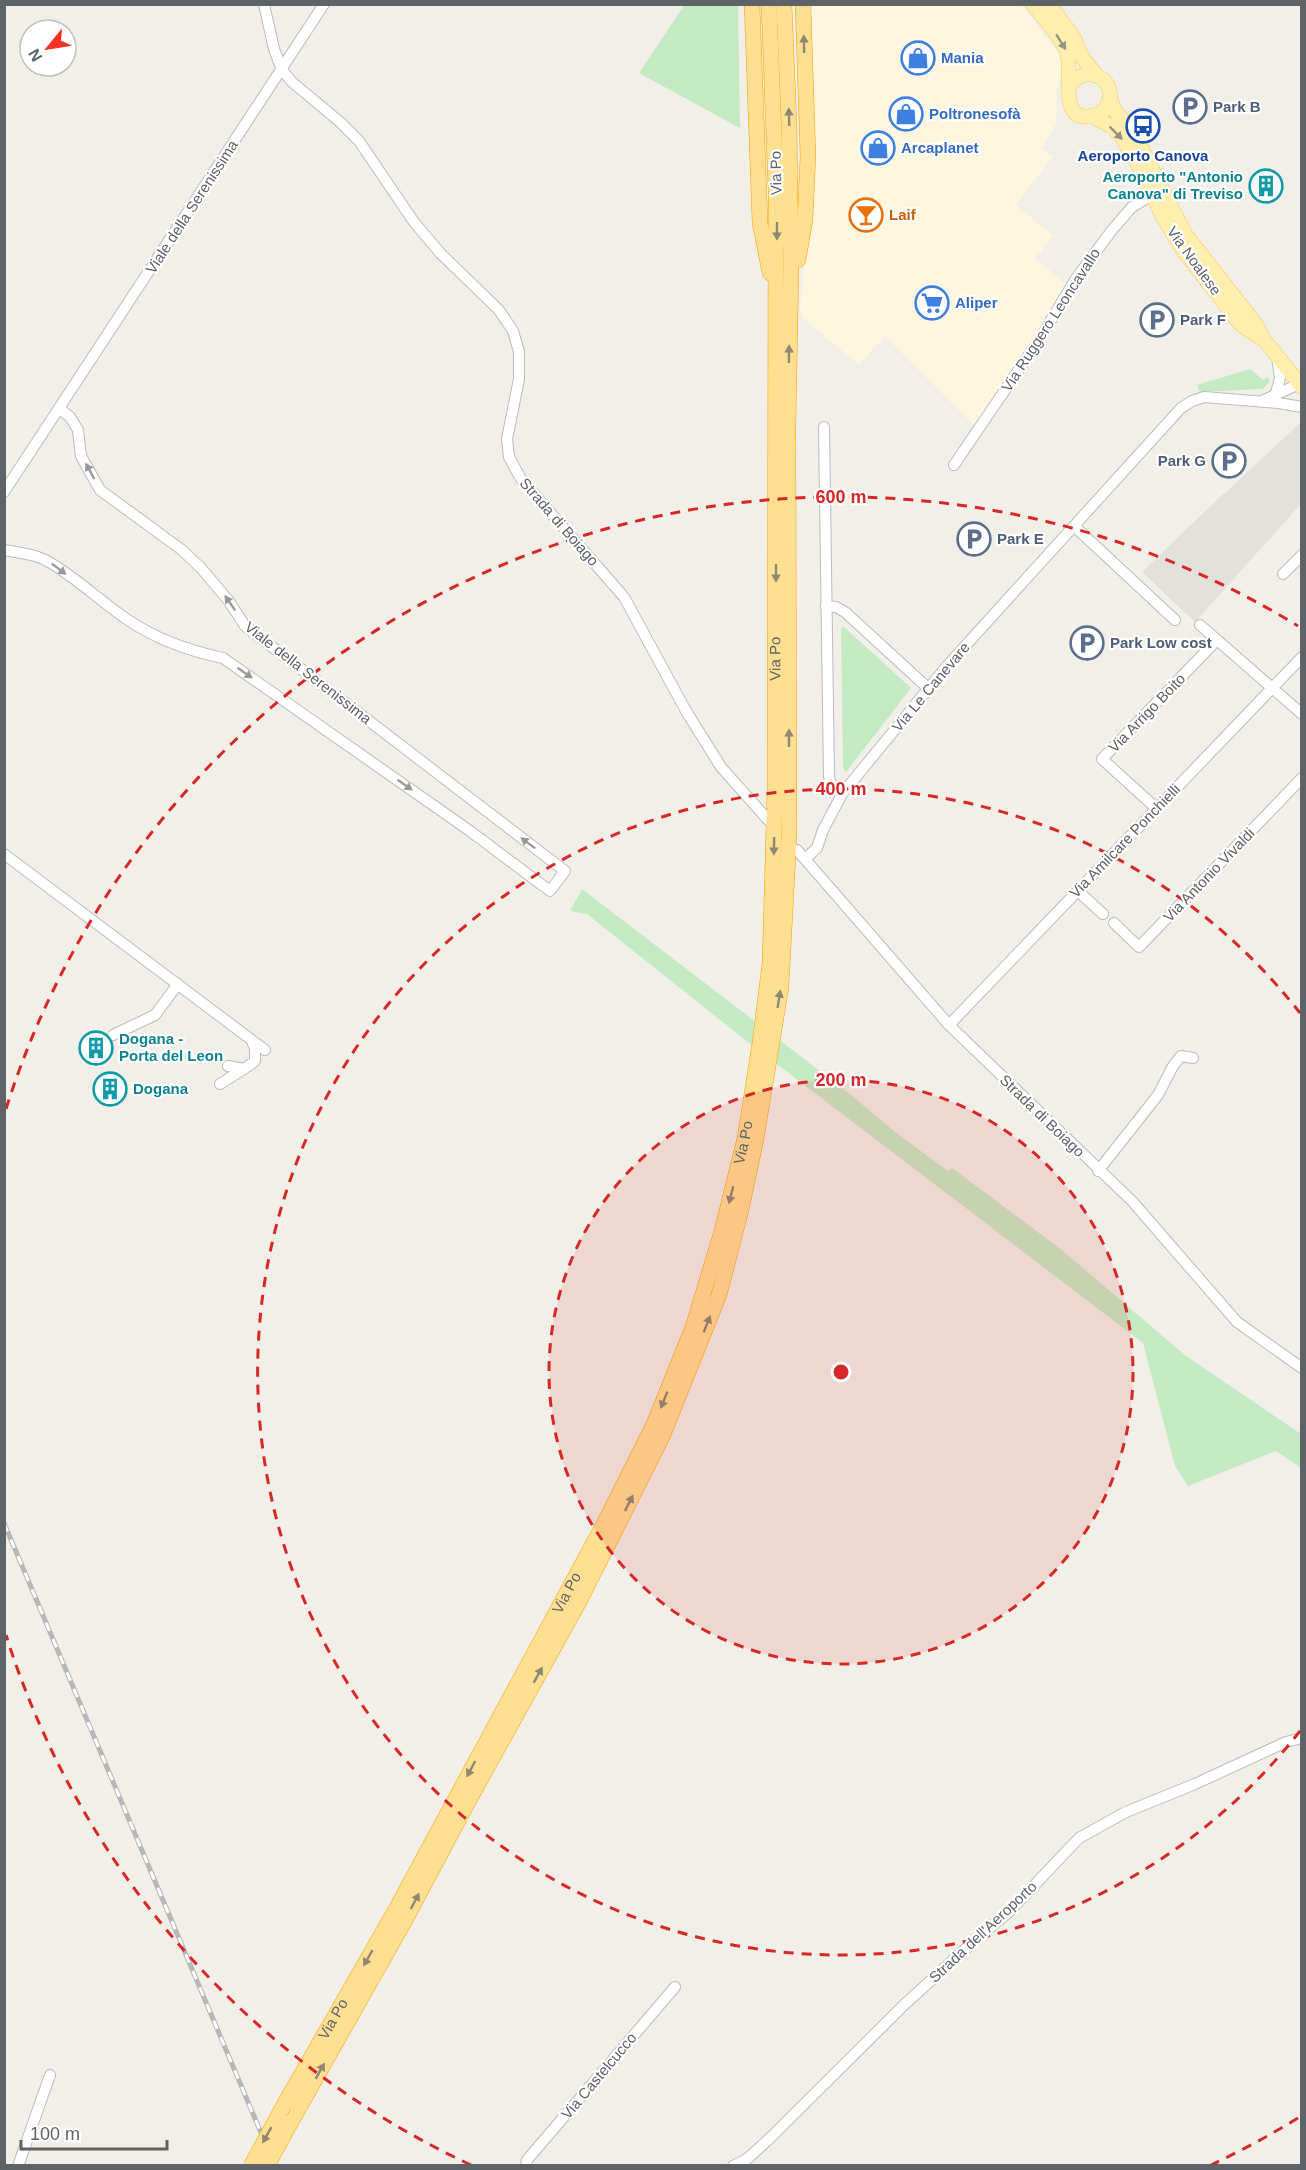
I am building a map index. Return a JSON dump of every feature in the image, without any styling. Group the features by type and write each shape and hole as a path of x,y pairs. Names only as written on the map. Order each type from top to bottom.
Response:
{"highway":[{"path":"752,4 760,223 784,311"},
{"name":"Via Po","path":"267,2166 404,1922 591,1579 662,1437 719,1295 741,1210 756,1139 781,987 789,826 788,427 770,4"},
{"name":"Via Po","path":"251,2166 400,1903 610,1512 654,1424 693,1327 722,1230 745,1138 770,963 789,124 784,4"},
{"path":"784,311 805,220 808,156 803,4"}],"main road":[{"path":"1033,4 1066,51 1070,64 1068,100 1073,110 1082,116 1092,116 1103,111 1110,99 1109,89 1082,57 1074,38 1049,4"},
{"path":"1069,87 1072,81 1084,74 1097,76"},
{"name":"Via Noalese","path":"1110,99 1115,111 1133,131 1170,230 1190,260 1240,324 1265,342 1300,385"},
{"name":"Via Noalese","path":"1092,116 1108,124 1120,135 1157,192"}],"street":[{"name":"Strada di Boiago","path":"264,4 274,49 282,70 292,82 359,141 414,222 441,254 499,310 513,331 519,352 519,379 507,439 509,457 521,479 624,597 686,711 721,767 769,821"},
{"name":"Viale della Serenissima","path":"4,492 324,4"},
{"path":"274,49 298,45"},
{"name":"Via Ruggero Leoncavallo","path":"954,465 1090,260 1132,207 1157,192"},
{"path":"1277,356 1280,378 1277,398 1291,397 1300,385"},
{"name":"Via Le Canevare","path":"805,859 817,848 823,830 842,794 947,666 1181,408 1192,401 1204,398 1261,401 1277,398 1302,407"},
{"name":"Viale della Serenissima","path":"4,550 31,554 49,562 129,621 155,635 195,652 223,658 470,831 550,891 565,871 245,626 228,600 182,550 100,490 81,456 78,430 70,417 60,409"},
{"path":"824,427 829,776 830,782 842,794"},
{"path":"1074,526 1175,620"},
{"path":"1283,574 1302,555"},
{"path":"826,606 836,607 845,612 929,688"},
{"path":"1200,625 1302,714"},
{"name":"Via Arrigo Boito","path":"1156,808 1102,759 1217,640"},
{"name":"Via Amilcare Ponchielli","path":"949,1025 1302,657"},
{"name":"Via Antonio Vivaldi","path":"1114,923 1139,947 1302,778"},
{"name":"Strada di Boiago","path":"797,850 949,1025 1098,1171 1132,1201 1237,1322 1302,1368"},
{"path":"4,854 265,1050"},
{"path":"1078,891 1103,914"},
{"path":"113,1035 155,1015 178,984"},
{"path":"220,1084 255,1061 255,1049 251,1040"},
{"path":"1098,1171 1158,1095 1173,1066 1181,1056 1193,1058"},
{"path":"228,1066 244,1069"},
{"name":"Strada dell'Aeroporto","path":"733,2166 747,2159 905,2004 1009,1912 1079,1838 1126,1812 1195,1784 1286,1742 1302,1738"},
{"name":"Via Castelcucco","path":"525,2166 535,2151 675,1988"},
{"path":"18,2166 50,2075"}],"shaded area":[{"path":"811,5 1022,5 1062,61 1062,74 1057,88 1056,124 1042,149 1053,156 1016,205 1053,236 1035,258 1068,286 975,426 885,336 859,365 805,320 800,310 812,171"},
{"path":"1301,422 1301,504 1195,622 1142,572"}],"green space":[{"path":"685,4 738,5 740,128 639,73"},
{"path":"1250,369 1263,380 1268,377 1270,381 1263,389 1200,392 1197,385"},
{"path":"844,627 911,688 846,772 843,768 841,628"},
{"path":"582,889 850,1094 895,1132 948,1171 952,1168 1063,1251 1186,1356 1301,1434 1301,1468 1276,1451 1188,1486 1175,1466 1143,1343 744,1039 587,914 570,911"}],"railway":[{"path":"4,1523 275,2166"}],"place":[{"name":"Mania","path":"918,58"},
{"name":"Park B","path":"1190,107"},
{"name":"Poltronesofà","path":"906,114"},
{"name":"Aeroporto Canova","path":"1143,126"},
{"name":"Arcaplanet","path":"878,148"},
{"name":"Aeroporto \"Antonio Canova\" di Treviso","path":"1266,186"},
{"name":"Laif","path":"866,215"},
{"name":"Aliper","path":"932,303"},
{"name":"Park F","path":"1157,320"},
{"name":"Park G","path":"1229,461"},
{"name":"Park E","path":"974,539"},
{"name":"Park Low cost","path":"1087,643"},
{"name":"Dogana - Porta del Leon","path":"96,1048"},
{"name":"Dogana","path":"110,1089"}]}
